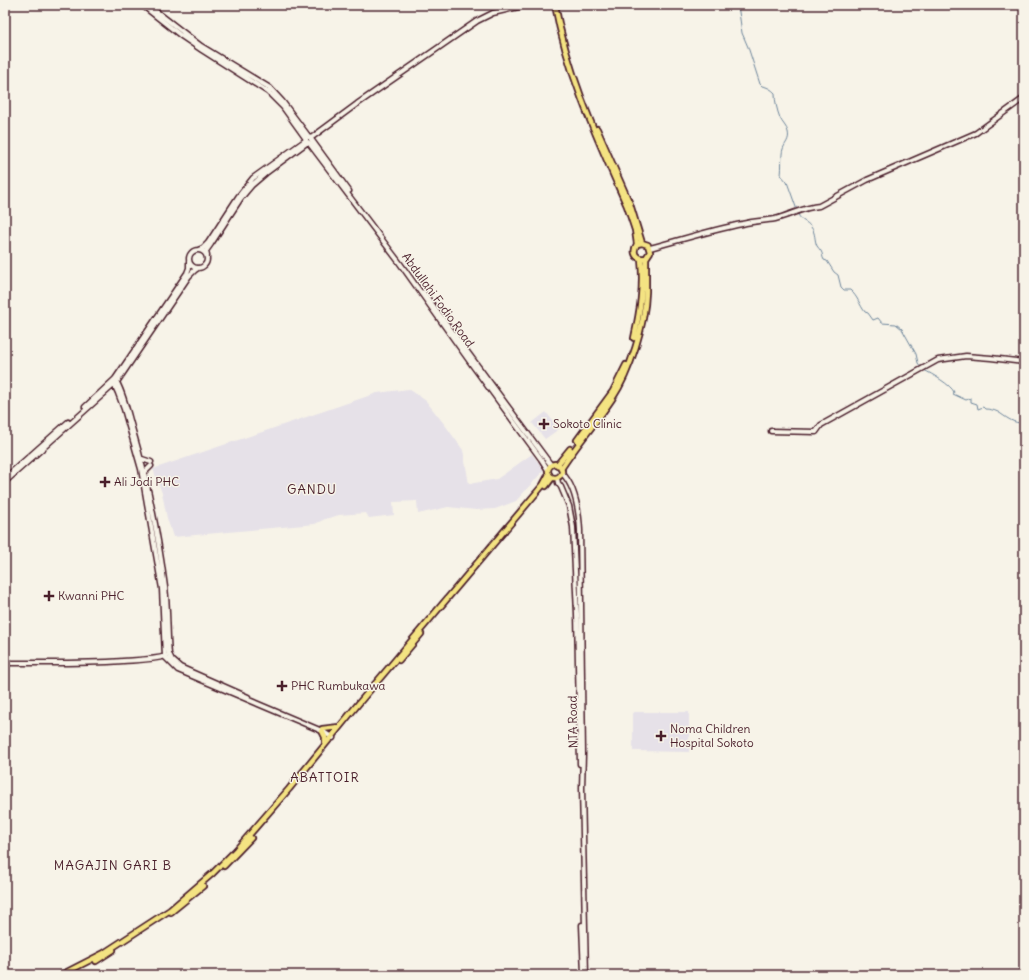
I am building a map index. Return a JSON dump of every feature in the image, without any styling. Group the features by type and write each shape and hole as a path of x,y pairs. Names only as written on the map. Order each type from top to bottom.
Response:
{"main road":[{"name":"Abdullahi Fodio Road","path":"142,5 202,50 268,92 283,107 309,140"},
{"name":"Abdullahi Fodio Road","path":"148,5 201,46 270,88 282,101 551,473"},
{"path":"5,482 115,382 189,276 205,264 208,247 249,188 266,173 356,104 477,21 493,13 527,5"},
{"path":"556,5 575,73 591,117 630,204 640,243"},
{"path":"650,248 698,234 743,223 774,219 800,212 811,207 819,206 867,180 976,133 1024,98"},
{"path":"5,478 115,382 187,273 190,254 203,248 208,243 238,197 253,178 309,140"},
{"path":"640,243 648,245 650,248"},
{"path":"640,243 634,249 637,257 643,259"},
{"path":"643,259 650,252 650,248"},
{"path":"198,250 203,252 206,256"},
{"path":"61,975 106,955 176,908 214,875 244,846 291,791 333,736 551,473 560,469 611,401 622,383 630,365 644,315 646,292 643,259"},
{"path":"189,261 193,267 198,268"},
{"path":"771,431 816,432 821,425 938,360 966,356 1024,362"},
{"path":"115,382 140,468 149,513 162,589 167,655 178,670 322,730 333,736"},
{"path":"115,382 142,459 159,545 165,588 167,655"},
{"path":"142,459 151,464 145,472"},
{"path":"89,962 170,910 213,873 239,847 543,485 551,473 560,469"},
{"name":"NTA Road","path":"560,469 567,479 575,497 580,530 585,975"},
{"name":"NTA Road","path":"551,473 561,487 569,506 574,527 578,629 585,975"},
{"path":"5,663 90,663 142,660 167,655"},
{"path":"322,730 339,727"},
{"path":"322,730 325,743"},
{"path":"67,975 81,966"}],"shaded area":[{"path":"409,389 426,401 463,450 469,484 497,479 532,454 544,470 516,501 495,509 476,510 448,507 418,514 417,501 393,502 394,515 369,518 366,513 339,515 315,524 173,537 167,518 162,493 153,469 377,393"},
{"name":"Sokoto Clinic","path":"546,412 559,429 545,439 532,423"},
{"name":"Noma Children Hospital Sokoto","path":"633,712 689,712 689,752 633,751"}],"waterway":[{"path":"738,5 742,33 760,84 769,88 775,93 779,115 787,128 788,139 782,151 781,175 787,182 797,210"},
{"path":"798,214 801,219 813,230 817,246 822,252 824,260 827,261 834,272 838,275 841,287 844,290 850,290 853,293 865,312 868,313 873,320 878,318 882,323 896,324 902,329 916,354 918,363 921,367"},
{"path":"924,370 949,386 954,392 953,394 966,400 971,398 971,402 977,404 978,409 983,407 985,409 998,412 1013,421 1024,423"}],"place":[{"name":"Sokoto Clinic","path":"544,424"},
{"name":"Ali Jodi PHC","path":"105,482"},
{"name":"Kwanni PHC","path":"49,596"},
{"name":"PHC Rumbukawa","path":"282,686"},
{"name":"Noma Children Hospital Sokoto","path":"661,736"}],"district":[{"name":"GANDU","path":"312,489"},
{"name":"ABATTOIR","path":"325,777"},
{"name":"MAGAJIN GARI B","path":"113,865"}]}
